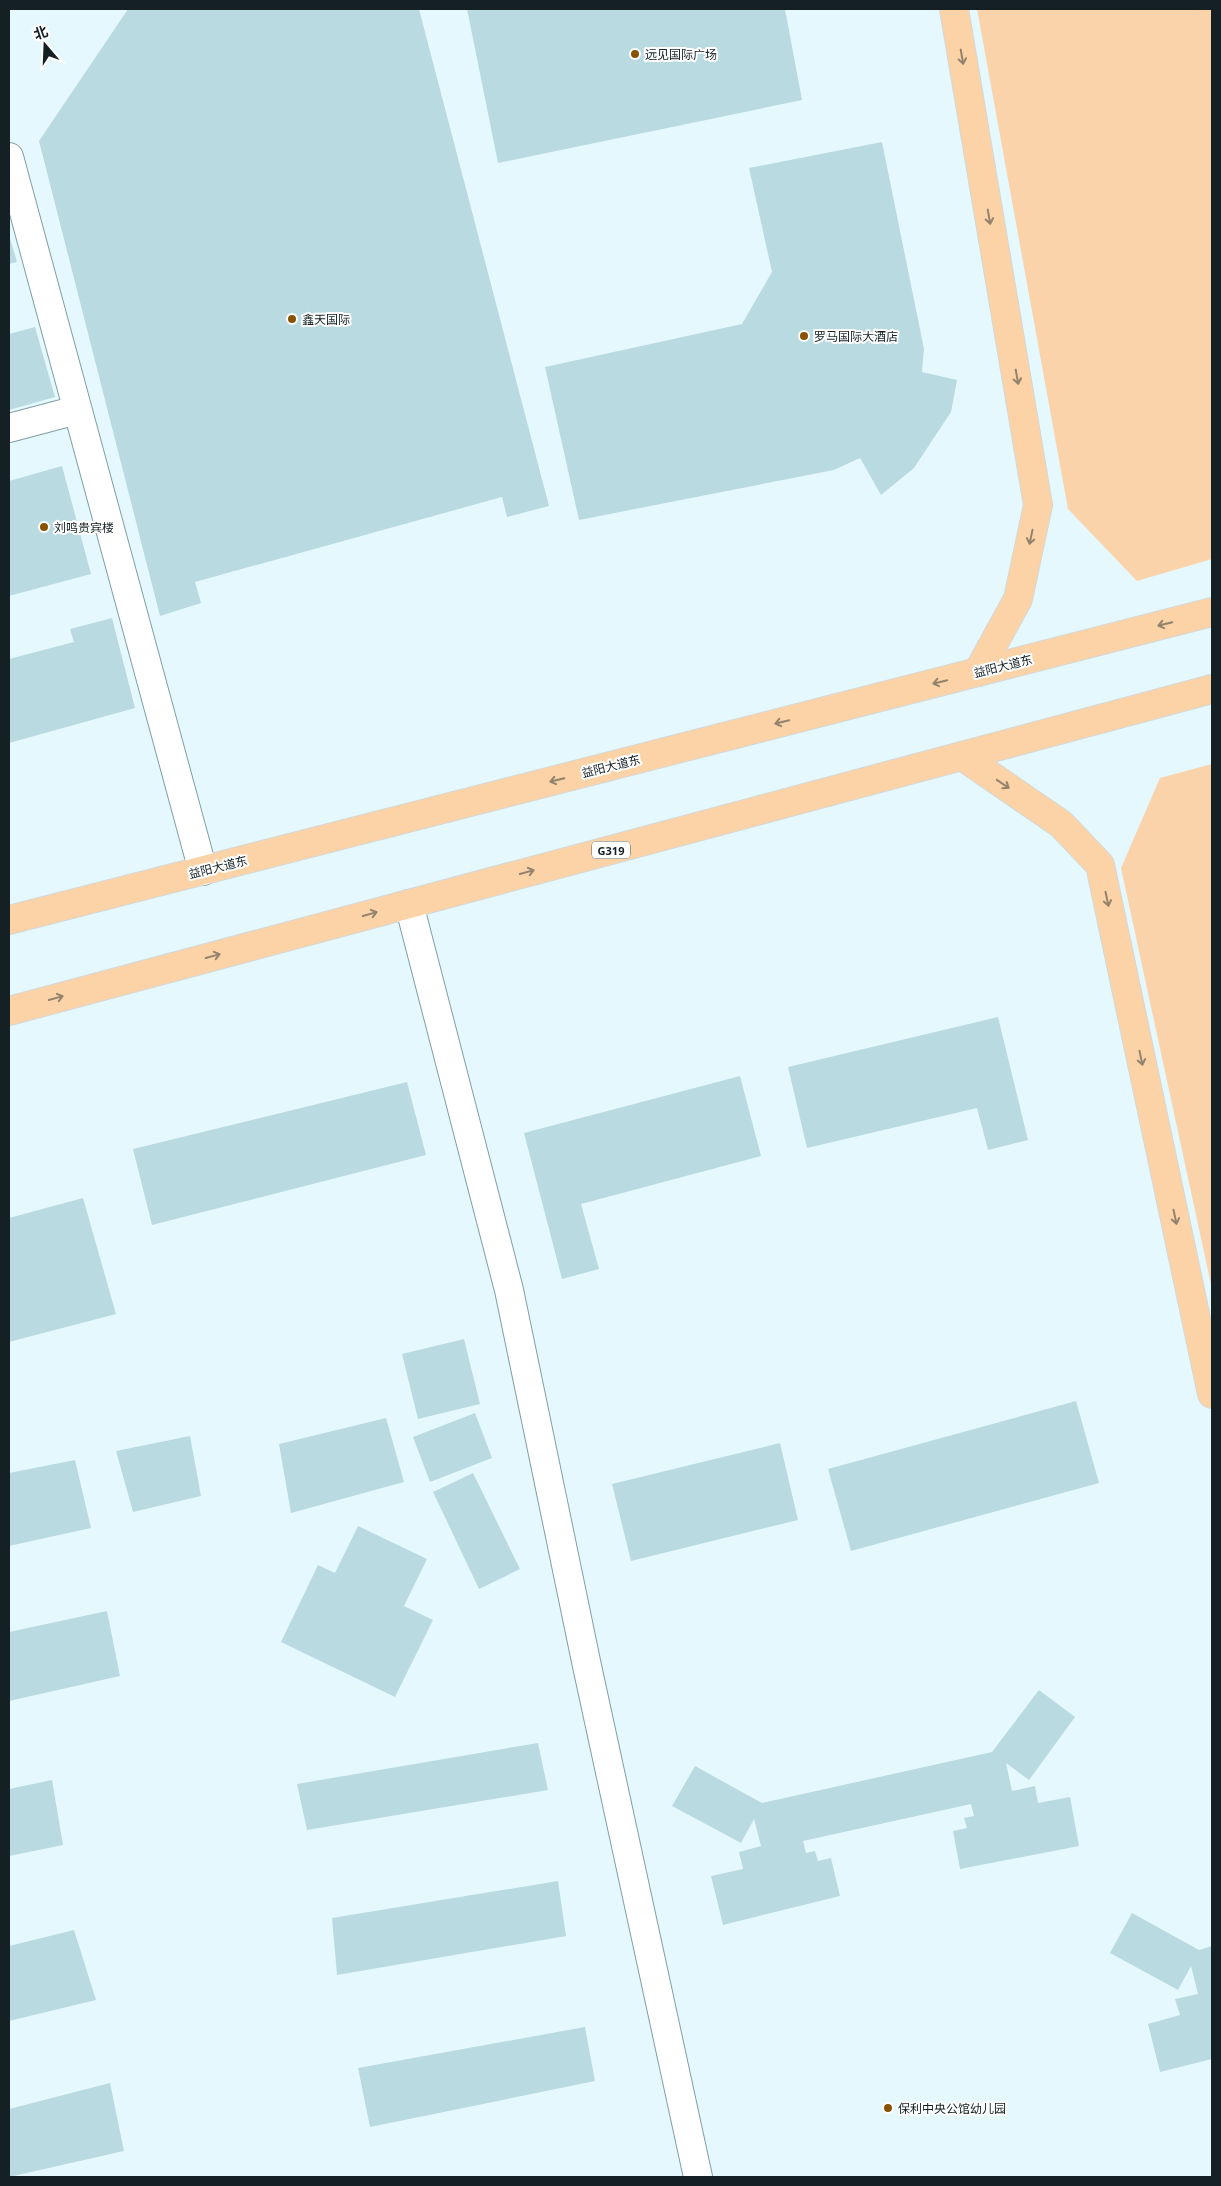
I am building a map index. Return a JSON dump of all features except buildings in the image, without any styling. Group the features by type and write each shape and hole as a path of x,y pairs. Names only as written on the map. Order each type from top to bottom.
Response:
{"main road":[{"path":"954,9 1038,505 1018,599 978,672"},
{"name":"益阳大道东","path":"9,920 1212,612"},
{"name":"G319","path":"9,1010 1212,689"},
{"path":"962,756 1062,824 1100,865 1212,1394"}],"street":[{"path":"9,157 203,871"},
{"path":"9,428 77,410"},
{"path":"409,904 509,1290 587,1666 698,2177"}],"shaded area":[{"path":"977,9 1212,9 1212,559 1137,581 1068,509"},
{"path":"1212,764 1212,1289 1121,868 1160,778"}],"place":[{"name":"远见国际广场","path":"635,54"},
{"name":"鑫天国际","path":"292,319"},
{"name":"罗马国际大酒店","path":"804,336"},
{"name":"刘鸣贵宾楼","path":"44,527"},
{"name":"保利中央公馆幼儿园","path":"888,2108"}]}
